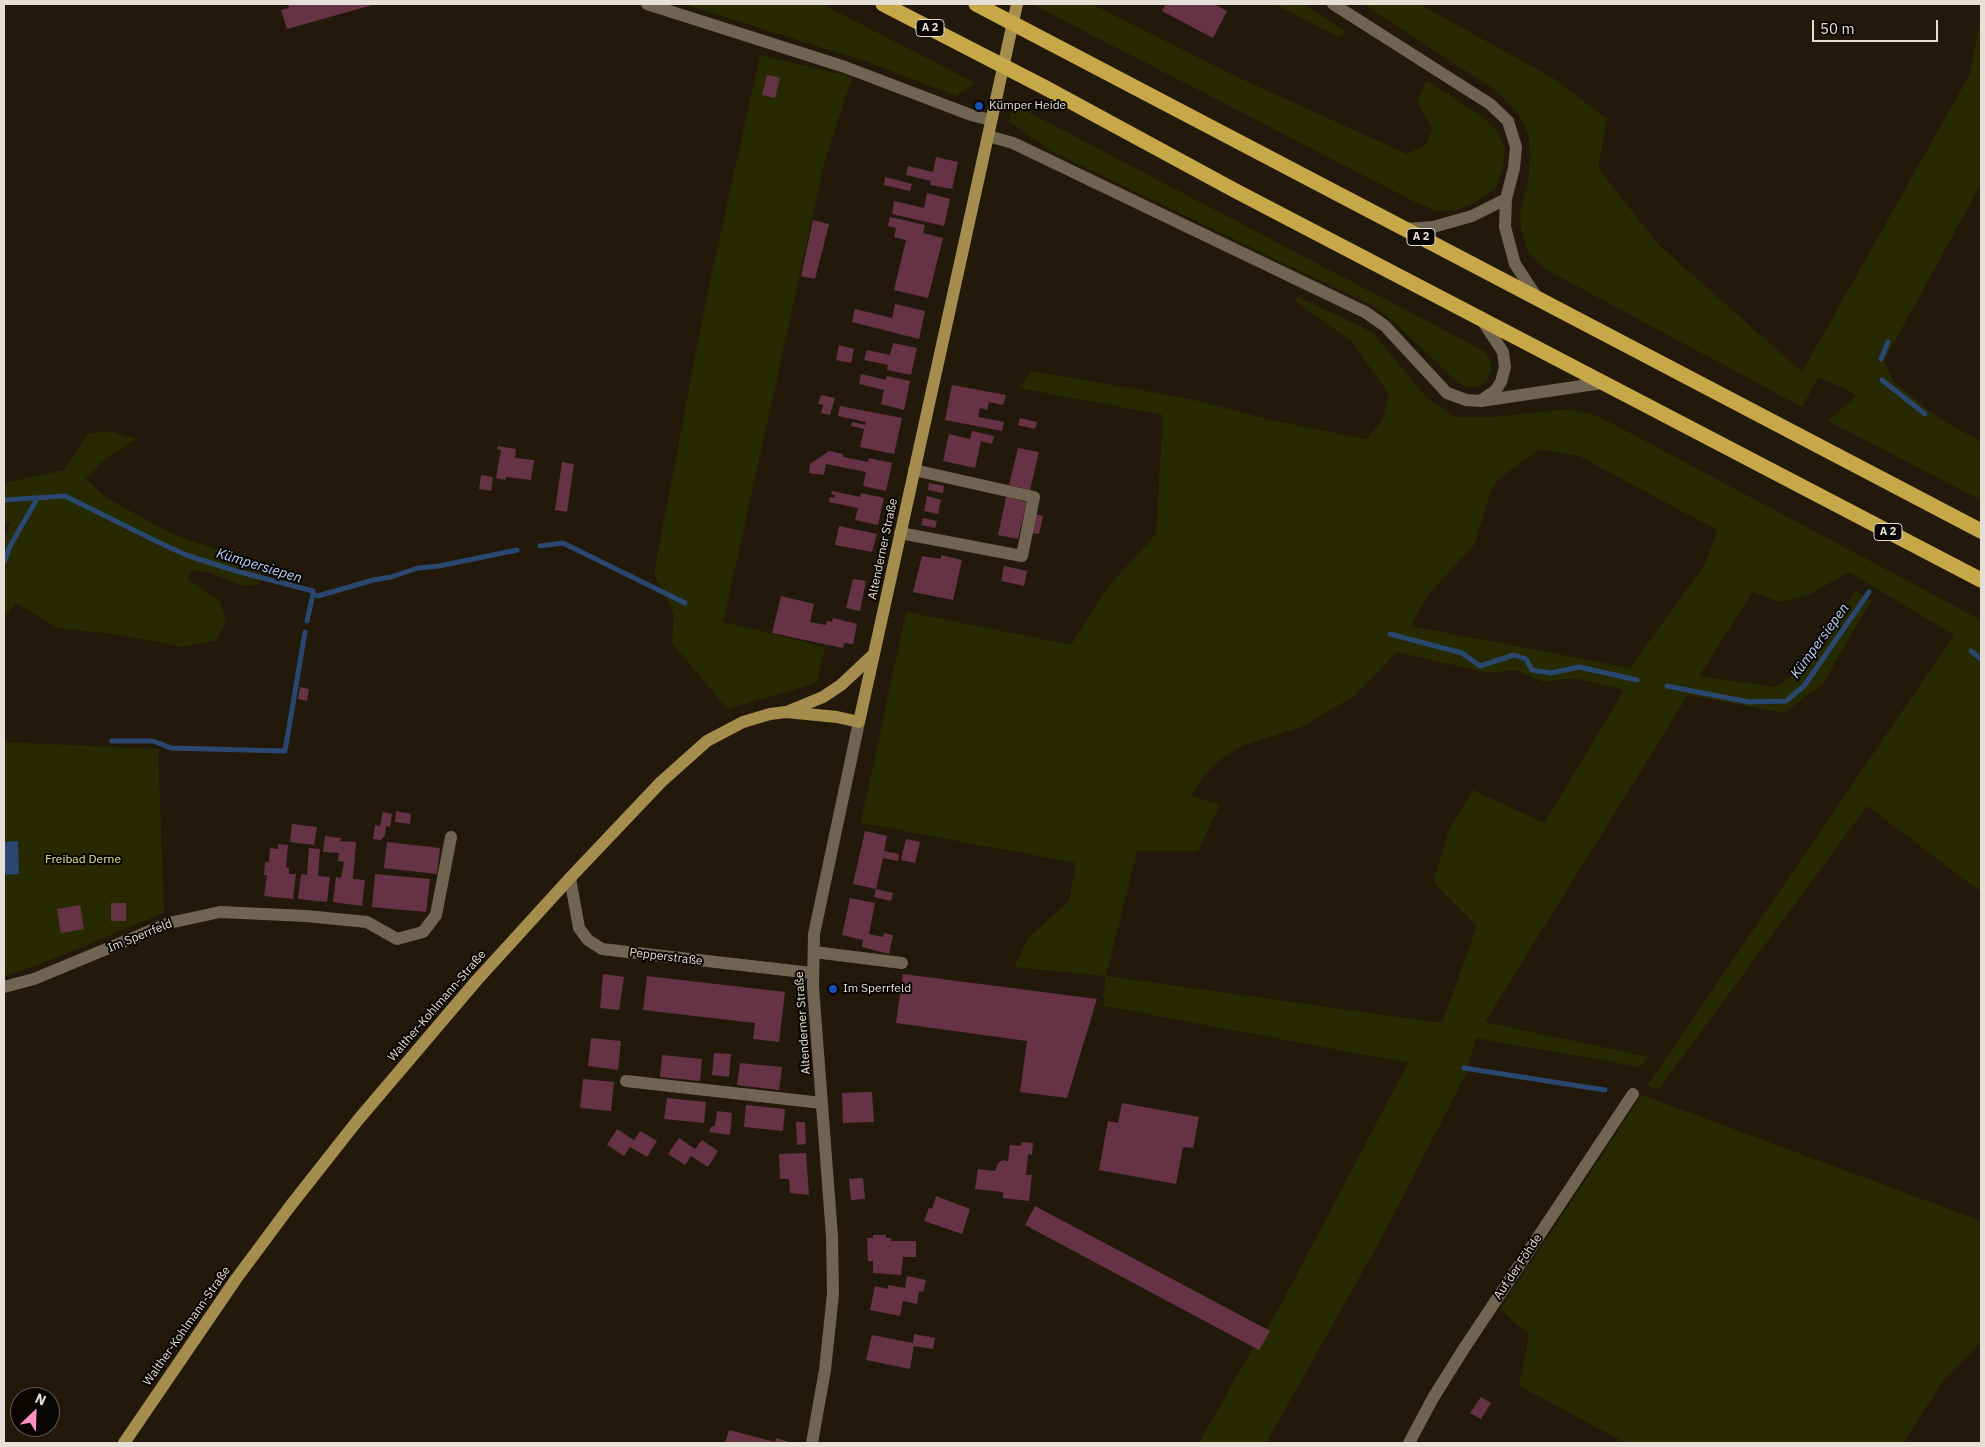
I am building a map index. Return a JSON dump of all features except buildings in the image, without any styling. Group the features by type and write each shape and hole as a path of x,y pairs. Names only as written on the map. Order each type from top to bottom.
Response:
{"highway":[{"name":"A 2","path":"884,4 1044,87 1234,190 1981,580"},
{"name":"A 2","path":"980,6 1981,531"}],"main road":[{"name":"Altenderner Straße","path":"860,722 873,655 1017,4"},
{"path":"786,712 823,697 851,676 873,655"},
{"name":"Walther-Kohlmann-Straße","path":"124,1443 236,1278 358,1120 470,988 661,782 707,741 743,722 770,714 786,712 837,717 860,722"}],"street":[{"path":"647,4 845,67 991,120"},
{"path":"1333,4 1490,104 1508,121 1516,147 1514,168 1506,199 1505,227 1515,264 1536,296"},
{"path":"988,136 1013,143 1064,166 1365,312 1385,326 1447,393 1466,400 1481,401 1602,383"},
{"path":"1405,229 1433,227 1472,216 1506,199"},
{"path":"1480,317 1503,352 1504,367 1501,382 1495,391 1481,401"},
{"path":"900,533 1022,556 1034,497 914,470"},
{"name":"Altenderner Straße","path":"812,1443 825,1370 833,1294 832,1236 812,973 817,917 860,722"},
{"name":"Im Sperrfeld","path":"4,987 34,979 169,923 220,912 306,916 367,922 397,939 423,932 436,915 451,837"},
{"name":"Pepperstraße","path":"570,878 579,928 588,940 602,949 812,973"},
{"path":"814,952 902,963"},
{"path":"626,1081 822,1103"},
{"name":"Auf der Föhde","path":"1410,1443 1433,1398 1463,1350 1633,1094"}],"green space":[{"path":"683,4 822,4 975,83 956,96 865,61"},
{"path":"1032,4 1092,4 1235,76 1407,154 1427,144 1432,128 1417,101 1427,80 1484,118 1497,131 1505,149 1503,166 1496,187 1478,201 1457,210 1437,211 1415,202"},
{"path":"1274,4 1303,4 1347,32 1339,37"},
{"path":"1363,4 1419,4 1553,78 1607,119 1598,168 1659,245 1802,372 1970,74 1981,14 1981,184 1884,361 1893,381 1937,417 1981,442 1981,500 1828,421 1857,395 1819,377 1802,407 1545,269 1528,252 1521,229 1520,213 1528,182 1530,161 1529,136 1518,113 1498,92"},
{"path":"760,55 852,77 825,161 723,622 825,647 817,683 727,709 672,643 674,613 654,574 704,310"},
{"path":"1013,104 1484,351 1490,359 1491,369 1487,380 1479,386 1469,387 1458,383 1396,324 1375,307 1049,150 1009,121"},
{"path":"1298,297 1372,332 1427,398 1454,417 1494,417 1570,409 1600,417 1981,620 1981,892 1867,806 1659,1089 1647,1086 1954,635 1849,572 1807,596 1779,602 1753,592 1699,676 1776,687 1792,676 1856,591 1871,601 1823,684 1784,713 1688,695 1485,1022 1649,1057 1640,1067 1476,1038 1467,1072 1381,1239 1266,1443 1199,1443 1251,1351 1276,1314 1408,1063 1104,1006 1105,976 1014,967 1028,938 1069,901 1076,863 861,823 906,612 1071,645 1107,588 1156,534 1163,415 1019,388 1032,371 1186,398 1271,420 1367,439 1383,419 1389,394 1351,341 1295,301","holes":["1540,449 1579,456 1717,530 1705,564 1630,668 1411,626 1427,596 1475,544 1491,490 1499,479","1397,652 1488,673 1515,670 1544,682 1575,678 1624,690 1544,823 1473,790 1450,828 1433,882 1477,926 1442,1023 1106,976 1137,851 1198,851 1220,804 1191,796 1202,778 1216,763 1241,746 1302,727 1354,696"]},
{"path":"109,431 136,439 104,460 86,479 105,497 170,533 263,566 259,584 244,586 207,572 191,570 188,579 220,601 226,622 215,641 183,647 122,635 58,628 16,603 4,617 4,538 11,522 4,523 4,483 64,470 88,434"},
{"name":"Freibad Derne","path":"4,742 158,749 164,913 43,963 4,976"},
{"path":"1642,1095 1981,1221 1981,1342 1943,1381 1903,1443 1626,1443 1519,1386 1529,1335 1500,1309"}],"water":[{"path":"18,841 19,874 4,875 4,842"}],"waterway":[{"path":"1881,359 1888,342"},
{"path":"1882,380 1925,414"},
{"name":"Kümpersiepen","path":"4,500 65,496 186,555 236,571 313,591 313,594 318,596 418,568 439,566 517,550"},
{"path":"4,562 10,546 37,499"},
{"name":"Kümpersiepen","path":"540,546 563,543 685,603"},
{"name":"Kümpersiepen","path":"1667,686 1749,702 1786,701 1804,686 1869,592"},
{"path":"307,621 313,594"},
{"path":"112,741 153,741 171,748 285,751 305,632"},
{"name":"Kümpersiepen","path":"1390,634 1462,653 1480,666 1514,655 1526,659 1532,670 1551,673 1579,667 1637,680"},
{"path":"1971,651 1981,659"},
{"path":"1464,1068 1605,1090"}],"place":[{"name":"Kümper Heide","path":"979,106"},
{"name":"Im Sperrfeld","path":"833,989"}]}
